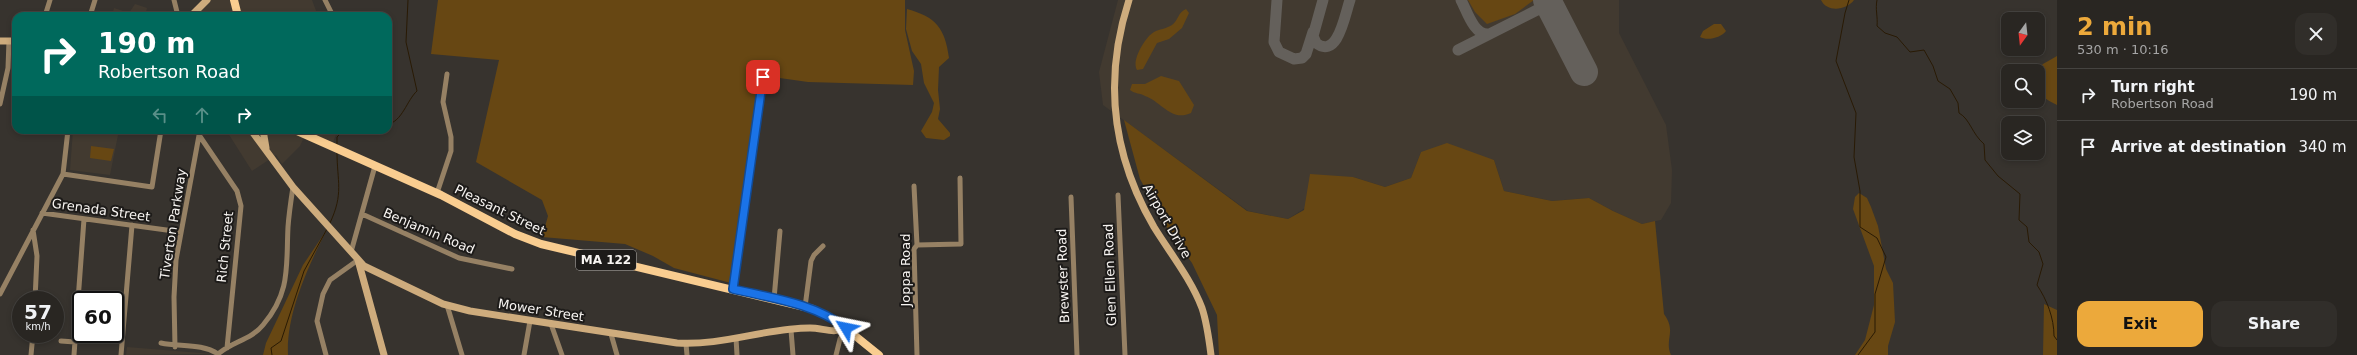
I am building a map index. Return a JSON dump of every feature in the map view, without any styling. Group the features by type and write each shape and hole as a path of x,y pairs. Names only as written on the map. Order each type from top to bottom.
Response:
{"main road":[{"path":"234,0 237,12"},
{"name":"Pleasant Street","path":"304,134 437,193 515,234 546,246 805,306 826,315 846,328 879,355"}],"street":[{"path":"46,12 50,0"},
{"path":"91,12 95,0"},
{"path":"174,0 177,12"},
{"path":"195,12 207,0"},
{"path":"325,0 331,12"},
{"name":"Airport Drive","path":"1129,0 1118,42 1114,72 1114,106 1120,146 1140,202 1200,304 1207,328 1211,355"},
{"path":"0,41 12,41"},
{"path":"0,104 12,46"},
{"path":"437,193 451,151 451,137 443,102 447,74"},
{"path":"733,289 763,77"},
{"path":"0,294 63,174 68,134"},
{"path":"63,174 152,187 160,134"},
{"name":"Tiverton Parkway","path":"175,347 174,281 181,232 199,134"},
{"name":"Rich Street","path":"200,134 237,191 241,206 227,348"},
{"name":"Mower Street","path":"254,134 293,187 358,260 380,275 447,305 530,321 686,344 791,330 816,328 835,332 846,328"},
{"name":"Mower Street","path":"264,134 266,148"},
{"path":"350,252 376,166"},
{"path":"916,245 961,244 960,178"},
{"name":"Joppa Road","path":"914,186 917,355"},
{"path":"161,343 175,347 205,347 217,355 250,336 263,325 282,292 288,262 288,226 293,187"},
{"name":"Glen Ellen Road","path":"1118,195 1125,355"},
{"name":"Brewster Road","path":"1071,197 1077,355"},
{"name":"Grenada Street","path":"42,213 181,232"},
{"name":"Benjamin Road","path":"362,214 464,260 512,269"},
{"path":"79,291 84,219"},
{"path":"121,355 132,225"},
{"path":"33,230 37,256 35,291"},
{"path":"774,299 780,231"},
{"path":"805,306 811,261 822,246"},
{"path":"326,355 317,321 323,294 330,280 358,260 384,355"},
{"path":"447,305 462,355"},
{"path":"524,355 530,321"},
{"path":"552,324 562,355"},
{"path":"836,355 840,337 846,328"},
{"path":"791,330 794,355"},
{"path":"611,334 617,355"},
{"path":"736,338 737,355"},
{"path":"31,355 32,343"},
{"path":"74,355 75,343"},
{"path":"686,344 687,355"}],"shaded area":[{"path":"208,0 312,0 316,12 199,12 209,3"},
{"path":"438,0 905,0 905,30 914,71 913,85 808,82 759,75 731,283 674,268 653,256 625,244 542,237 548,216 542,200 476,162 499,60 431,54"},
{"path":"1118,0 1619,0 1619,33 1666,125 1672,170 1671,203 1661,220 1642,224 1589,198 1552,201 1504,191 1494,160 1421,152 1411,178 1385,187 1353,177 1288,219 1248,211 1103,105 1099,72"},
{"path":"1468,0 1534,0 1515,14 1487,24 1475,12"},
{"path":"1821,0 1854,0 1847,6 1837,9 1828,7"},
{"path":"135,4 147,8 146,12 130,12"},
{"path":"114,8 126,12 113,12"},
{"path":"907,9 917,12 932,20 942,31 945,39 949,58 939,67 938,90 940,109 938,119 950,133 950,136 944,140 926,138 921,131 932,112 934,103 924,83 921,64 912,51 906,29"},
{"path":"1186,9 1189,13 1182,28 1169,39 1157,43 1143,69 1137,70 1137,55 1150,35 1158,30 1172,25 1181,12"},
{"path":"1714,24 1721,24 1726,31 1714,38 1706,39 1700,37 1703,31"},
{"path":"2057,56 2057,105 2045,98 2045,64 2043,64"},
{"path":"1161,76 1179,81 1194,105 1191,113 1178,115 1172,113 1151,99 1130,90 1132,84 1145,84"},
{"path":"1124,120 1247,211 1288,219 1304,210 1310,174 1353,177 1385,187 1411,178 1421,152 1447,143 1494,160 1504,191 1552,201 1589,198 1642,224 1655,221 1664,314 1670,326 1669,349 1671,355 1219,355 1217,315 1192,263 1166,226 1140,179"},
{"path":"73,134 118,134 110,175 70,170"},
{"path":"229,134 306,134 300,146 282,164 276,155 252,171"},
{"path":"314,134 336,134 333,142"},
{"path":"91,146 114,149 111,161 90,158"},
{"path":"1859,193 1867,198 1871,207 1878,226 1886,269 1893,283 1895,322 1888,346 1888,355 1855,355 1865,340 1874,305 1874,266 1853,209 1855,197"},
{"path":"326,231 312,260 294,307 288,339 288,355 263,355 266,343 303,265"},
{"path":"2044,304 2057,310 2057,355 2043,355"},
{"path":"127,347 213,354 126,355"}],"waterway":[{"path":"392,122 401,115 417,91 406,42 408,0"},
{"path":"1849,0 1845,13 1836,61 1856,113 1854,157 1860,191 1860,227 1877,238 1886,257 1875,294 1875,332 1858,355"},
{"path":"1877,0 1877,26 1885,33 1897,37 1910,52 1924,50 1933,66 1938,81 1950,89 1958,103 1959,113 1966,119 1984,144 1985,160 1998,176 2020,194 2019,220 2027,227 2029,242 2039,252 2043,264 2037,285 2049,309 2053,323 2054,336 2057,340"},
{"path":"337,145 337,137 340,134"},
{"path":"330,223 337,203 339,188 337,152"},
{"path":"272,355 271,348 281,341 304,271 327,229"}],"taxiway":[{"path":"1277,0 1274,42 1279,52 1294,59 1302,58 1306,54 1313,32"},
{"path":"1323,0 1313,36 1316,43 1324,47 1335,41 1343,24 1350,0"},
{"path":"1461,0 1475,27 1484,34 1489,34"},
{"path":"1458,50 1539,9 1548,9 1555,15"}],"runway":[{"path":"1547,0 1584,72"}],"route":[{"path":"763,77 733,289 801,305 830,317 846,328"}]}
